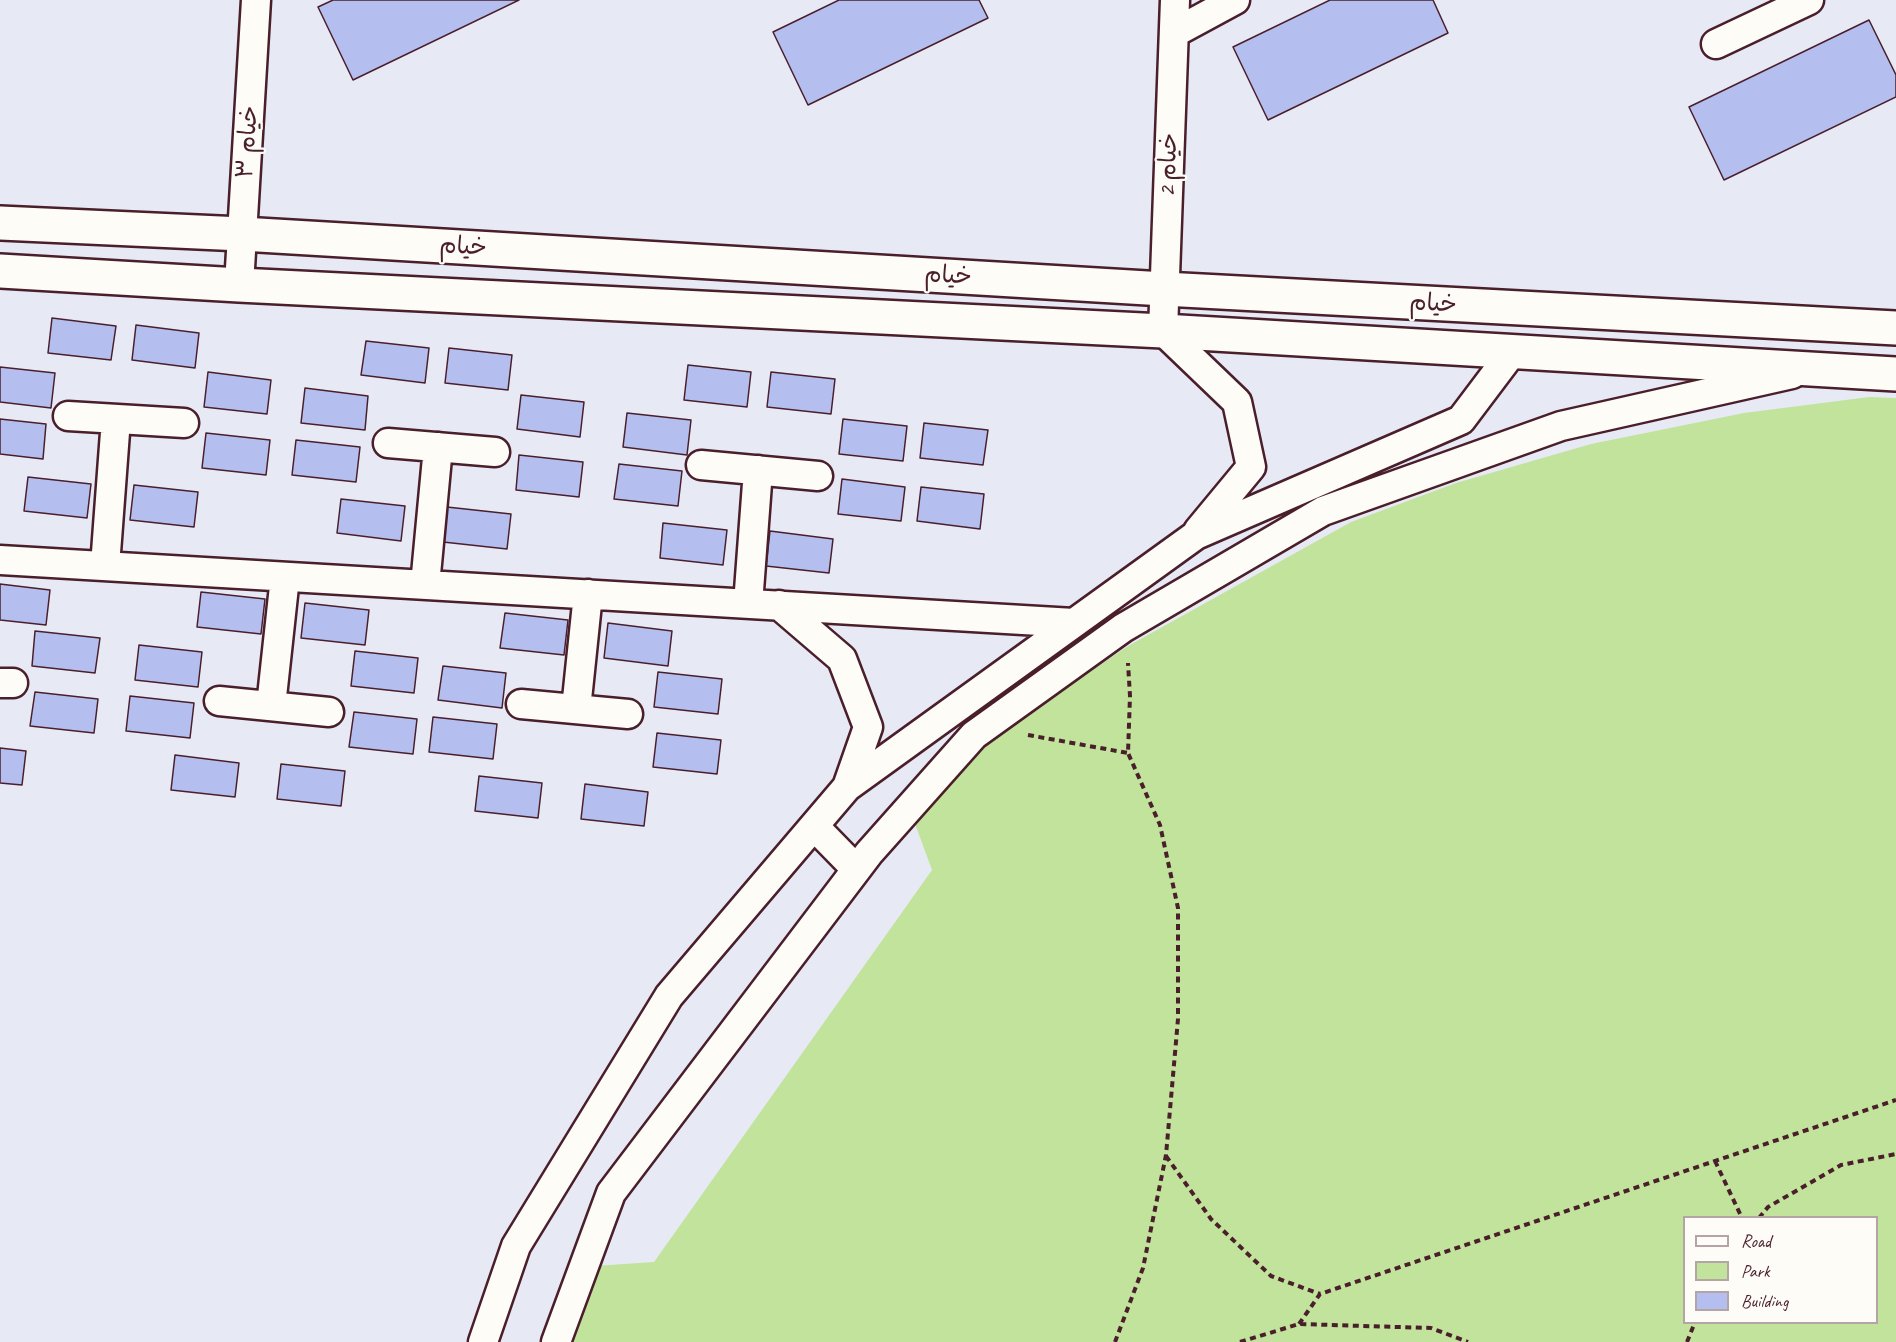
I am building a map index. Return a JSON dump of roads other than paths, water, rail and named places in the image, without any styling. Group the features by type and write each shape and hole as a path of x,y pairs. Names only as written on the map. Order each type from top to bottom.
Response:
{"street":[{"name":"خیام ۳","path":"239,285 256,0"},
{"name":"خیام 2","path":"1163,331 1175,0"},
{"path":"1174,33 1235,0"},
{"path":"1716,44 1809,0"},
{"name":"خیام","path":"0,224 242,234 1164,289 1896,328"},
{"name":"خیام","path":"0,270 239,285 1163,331 1896,374"},
{"path":"1163,331 1237,402 1251,467 1196,534"},
{"path":"483,1342 516,1246 669,996 847,788 1196,534 1461,420 1513,351"},
{"path":"556,1342 611,1193 856,869 974,735 1123,628 1323,511 1561,426 1814,369"},
{"path":"68,416 184,423"},
{"path":"105,566 116,419"},
{"path":"388,443 495,452"},
{"path":"425,585 438,447"},
{"path":"701,465 818,476"},
{"path":"748,604 758,470"},
{"path":"0,561 1074,623"},
{"path":"271,706 285,577"},
{"path":"576,709 588,594"},
{"path":"779,605 842,659 868,727 847,788"},
{"path":"219,701 329,712"},
{"path":"521,704 628,714"},
{"path":"814,826 856,869"}]}
